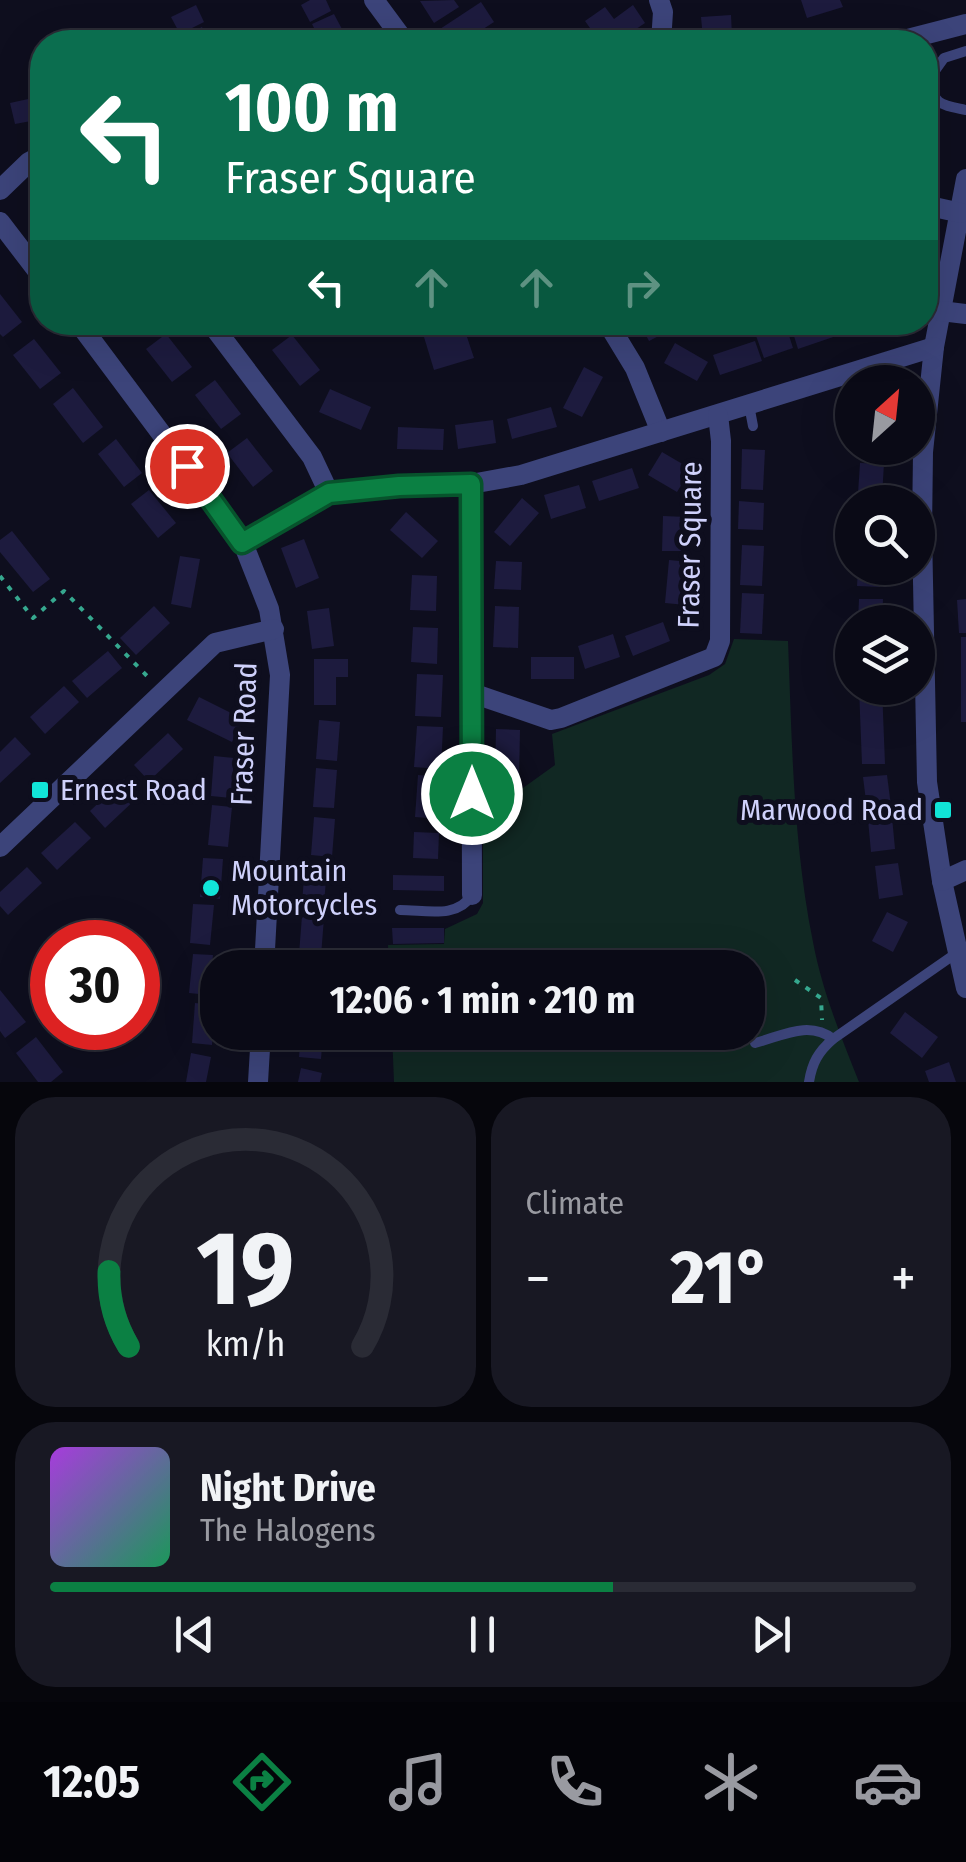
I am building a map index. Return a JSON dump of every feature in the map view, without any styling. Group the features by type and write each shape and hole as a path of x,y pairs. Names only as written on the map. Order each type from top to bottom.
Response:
{"street":[{"path":"374,0 396,30"},
{"path":"659,0 662,30"},
{"path":"938,31 966,24"},
{"path":"0,190 30,161"},
{"path":"938,326 966,179"},
{"path":"938,208 961,212"},
{"path":"0,222 30,261"},
{"path":"941,311 966,314"},
{"name":"Fraser Road","path":"88,335 242,543 274,629 280,675 265,950"},
{"path":"220,335 312,457 329,493"},
{"path":"614,335 636,368 661,432"},
{"path":"936,335 924,452 922,642 927,782 942,881 966,988"},
{"name":"Fraser Square","path":"242,543 329,493 471,484 521,475 718,415 751,416 934,347"},
{"name":"Fraser Square","path":"472,692 551,720 714,656 720,641 722,441 718,415"},
{"path":"471,484 472,895"},
{"path":"0,846 215,643 274,629"},
{"path":"942,881 966,870"},
{"path":"258,1082 260,1050"}],"lane":[{"path":"938,67 944,58 966,52"},
{"path":"938,101 943,106 966,110"},
{"path":"400,910 456,911 472,895"},
{"path":"809,1082 812,1065 832,1039 958,952"},
{"path":"765,1040 811,1028 822,1030 832,1039"}],"path":[{"path":"0,576 33,618 64,590 164,692"},
{"path":"795,980 821,998 822,1030"}],"green space":[{"path":"734,639 788,641 794,792 806,905 821,978 859,1082 394,1082 393,1050 765,1050 765,950 388,950 388,945 444,944 445,929 477,914 483,903 483,843 493,831 495,808 555,765 552,734 709,675 725,664"}],"building":[{"path":"310,0 326,0 331,11 310,22 301,5"},
{"path":"454,0 459,7 434,23 420,1"},
{"path":"801,0 840,0 843,7 807,18"},
{"path":"481,2 494,22 482,30 440,29"},
{"path":"196,5 204,22 178,30 171,17"},
{"path":"633,5 645,23 635,30 591,30 585,21 605,7 614,19"},
{"path":"334,14 342,30 315,30 312,24"},
{"path":"731,15 732,30 702,30 701,17"},
{"path":"30,99 30,121 15,124 10,103"},
{"path":"0,294 22,322 3,337 0,334"},
{"path":"167,335 192,367 172,382 146,349"},
{"path":"292,335 320,370 300,386 272,350"},
{"path":"466,335 474,358 434,370 424,337"},
{"path":"756,335 789,335 793,348 764,358"},
{"path":"794,335 839,335 798,349"},
{"path":"34,339 61,373 40,389 13,355"},
{"path":"755,341 762,361 720,375 713,355"},
{"path":"675,343 708,362 697,381 664,363"},
{"path":"584,367 603,377 582,417 563,408"},
{"path":"215,380 241,414 221,429 195,395"},
{"path":"73,388 103,427 83,443 53,404"},
{"path":"330,389 371,407 361,430 319,412"},
{"path":"551,407 557,427 512,439 507,419"},
{"path":"493,420 496,443 458,449 455,425"},
{"path":"398,427 444,429 443,450 397,449"},
{"path":"247,438 273,471 253,487 227,453"},
{"path":"116,439 142,473 124,487 98,454"},
{"path":"742,449 765,450 763,490 741,489"},
{"path":"662,452 691,469 677,492 648,475"},
{"path":"860,465 884,465 883,485 859,485"},
{"path":"632,468 639,488 599,501 592,481"},
{"path":"579,485 586,508 551,519 544,495"},
{"path":"149,490 176,523 158,538 131,504"},
{"path":"522,498 539,513 510,546 494,532"},
{"path":"739,501 764,503 763,530 738,529"},
{"path":"406,512 438,541 422,558 390,530"},
{"path":"663,516 687,517 686,551 662,551"},
{"path":"12,531 50,579 33,592 0,552 0,540"},
{"path":"304,539 319,578 296,588 281,548"},
{"path":"742,545 764,546 762,586 740,585"},
{"path":"180,556 200,559 191,608 171,604"},
{"path":"669,560 690,562 686,605 665,603"},
{"path":"496,561 522,562 521,590 494,589"},
{"path":"412,575 437,576 436,611 410,610"},
{"path":"742,593 764,594 762,634 740,633"},
{"path":"859,599 883,599 883,605 859,605"},
{"path":"966,599 966,633 959,633 957,600"},
{"path":"154,606 170,623 136,655 120,638"},
{"path":"495,606 519,607 518,648 493,647"},
{"path":"329,608 334,646 312,649 307,611"},
{"path":"663,622 670,641 633,656 625,636"},
{"path":"413,627 438,628 437,664 411,662"},
{"path":"613,634 620,657 585,669 578,646"},
{"path":"961,637 966,637 966,722 961,722"},
{"path":"108,651 122,668 87,698 72,681"},
{"path":"531,657 574,657 574,679 531,679"},
{"path":"314,659 348,659 348,677 336,677 336,705 314,705"},
{"path":"417,674 443,675 441,717 415,716"},
{"path":"64,686 79,702 45,734 30,717"},
{"path":"199,697 243,719 232,742 187,720"},
{"path":"860,705 883,705 885,764 862,764"},
{"path":"319,720 340,722 337,761 316,759"},
{"path":"417,726 443,727 441,769 414,767"},
{"path":"496,729 520,730 519,778 495,777"},
{"path":"168,733 183,749 149,781 134,765"},
{"path":"15,737 31,754 0,783 0,752"},
{"path":"214,756 234,758 231,798 211,796"},
{"path":"316,768 337,770 334,808 313,807"},
{"path":"418,775 444,777 442,819 415,817"},
{"path":"887,775 891,806 867,809 863,777"},
{"path":"124,779 139,796 105,828 90,811"},
{"path":"212,805 232,807 228,847 208,845"},
{"path":"314,817 335,819 332,857 311,855"},
{"path":"892,817 895,849 871,852 868,820"},
{"path":"75,822 91,838 57,870 41,853"},
{"path":"414,832 439,833 438,859 413,858"},
{"path":"203,858 223,859 220,899 200,897"},
{"path":"898,863 903,895 879,899 875,866"},
{"path":"305,865 327,867 324,905 302,903"},
{"path":"27,867 42,883 8,915 0,906 0,892"},
{"path":"393,875 444,876 444,891 393,890"},
{"path":"193,904 214,905 210,945 190,943"},
{"path":"887,912 908,922 893,952 872,941"},
{"path":"302,916 324,918 321,950 299,950"},
{"path":"392,928 444,928 444,943 393,944"},
{"path":"193,954 200,954 200,994 189,993"},
{"path":"0,990 26,1022 5,1038 0,1031"},
{"path":"195,1003 200,1004 200,1044 192,1043"},
{"path":"905,1012 938,1037 922,1058 890,1033"},
{"path":"30,1042 30,1050 46,1050 63,1072 51,1082 38,1082 16,1053"},
{"path":"300,1050 322,1050 321,1059 299,1057"},
{"path":"191,1053 211,1057 206,1082 186,1082"},
{"path":"949,1062 956,1082 929,1082 925,1071"},
{"path":"301,1068 322,1073 320,1082 298,1082"}],"place":[{"name":"Ernest Road","path":"40,790"},
{"name":"Marwood Road","path":"943,810"},
{"name":"Mountain Motorcycles","path":"211,888"}],"route":[{"path":"187,466 242,543 329,493 471,484 472,794"}]}
